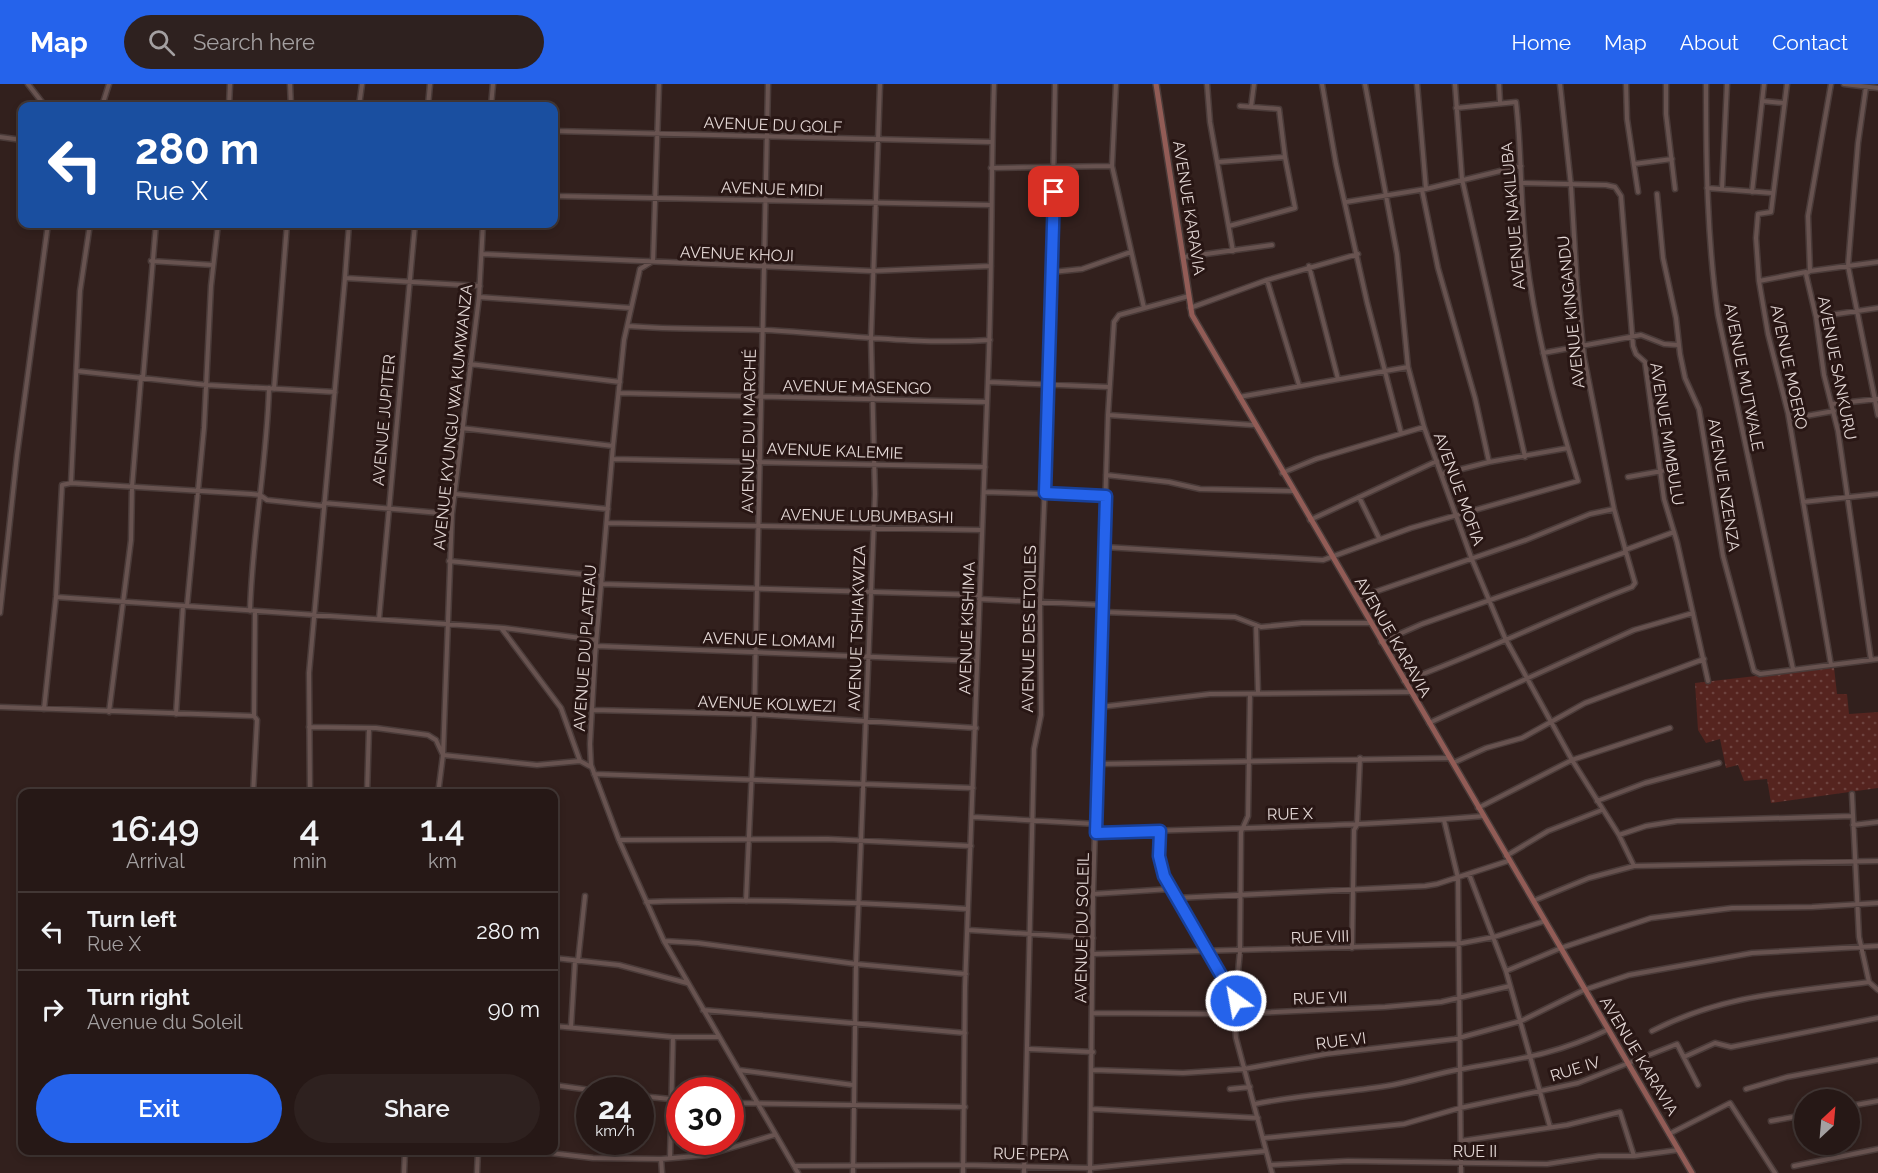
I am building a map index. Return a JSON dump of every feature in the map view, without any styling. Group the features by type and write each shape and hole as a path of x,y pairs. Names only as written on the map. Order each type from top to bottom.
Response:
{"street":[{"path":"28,84 42,102"},
{"path":"103,102 109,84"},
{"path":"229,102 230,84"},
{"path":"290,84 291,102"},
{"path":"360,102 362,84"},
{"path":"428,102 430,84"},
{"path":"492,102 494,84"},
{"path":"653,261 659,84"},
{"name":"AVENUE DU MARCHÉ","path":"746,901 756,653 768,84"},
{"name":"AVENUE TSHIAKWIZA","path":"853,1173 854,1023 873,527 871,338 880,84"},
{"name":"AVENUE KISHIMA","path":"963,1173 968,909 990,340 990,204 994,84"},
{"name":"AVENUE DES ETOILES","path":"1024,1173 1029,1049 1029,933 1034,822 1034,749 1041,700 1040,603 1049,386 1055,84"},
{"path":"1116,84 1112,166 1144,308"},
{"name":"AVENUE KARAVIA","path":"1156,84 1190,308 1253,425 1692,1173"},
{"path":"1207,84 1233,251"},
{"path":"1251,107 1254,84"},
{"path":"1322,84 1346,202 1401,433"},
{"name":"AVENUE MOFIA","path":"1365,84 1398,261 1407,367 1424,427 1471,557 1506,639 1550,721 1634,866"},
{"path":"1417,84 1424,189 1438,268 1475,398 1489,462"},
{"path":"1455,84 1462,179 1525,457"},
{"path":"1456,108 1500,102 1498,84"},
{"name":"AVENUE KINGANDU","path":"1506,639 1632,587 1635,583 1614,509 1584,344 1560,84"},
{"path":"1626,84 1627,118 1638,192"},
{"path":"1666,84 1666,114 1675,189"},
{"name":"AVENUE MUTWALE","path":"1706,84 1707,188 1712,273 1718,315 1793,669"},
{"path":"1722,189 1727,84"},
{"path":"1752,192 1764,84"},
{"name":"AVENUE MOERO","path":"1786,84 1771,213 1758,214 1756,238 1759,281 1768,334 1789,419 1831,665"},
{"name":"AVENUE SANKURU","path":"1831,84 1808,216 1808,272 1824,375 1832,404 1849,497 1871,660"},
{"path":"1844,84 1878,88"},
{"path":"1866,87 1858,143 1848,266 1855,312 1878,415"},
{"path":"1762,101 1784,103"},
{"name":"AVENUE NAKILUBA","path":"1456,514 1577,482 1543,353 1525,251 1516,102 1500,102"},
{"path":"1229,226 1294,210 1279,110 1240,106"},
{"name":"AVENUE DU GOLF","path":"558,131 992,142"},
{"path":"0,137 18,139"},
{"path":"1218,162 1285,157"},
{"path":"1634,164 1672,159"},
{"path":"991,168 1112,166"},
{"path":"1346,202 1424,189 1521,166"},
{"name":"AVENUE MIMBULU","path":"1522,183 1612,186 1620,195 1634,350 1645,362 1662,471 1664,499 1674,532 1708,681"},
{"path":"1707,188 1773,193"},
{"name":"AVENUE NZENZA","path":"1657,194 1663,258 1676,318 1678,345 1685,378 1699,409 1723,556 1756,673 1793,669"},
{"name":"AVENUE MIDI","path":"558,196 990,204"},
{"path":"0,613 15,466 47,228"},
{"path":"70,483 81,291 89,228"},
{"path":"109,712 131,540 132,487 156,228"},
{"path":"176,714 207,385 213,265 218,228"},
{"path":"253,789 256,720 254,716 251,563 268,436 287,228"},
{"path":"310,789 309,727 314,616 350,228"},
{"name":"AVENUE JUPITER","path":"379,619 415,228"},
{"name":"AVENUE KYUNGU WA KUMWANZA","path":"439,789 443,755 452,514 479,297 483,228"},
{"path":"1184,257 1272,245"},
{"path":"1052,272 1082,269 1131,252"},
{"name":"AVENUE KHOJI","path":"482,254 874,271 991,266"},
{"path":"1190,308 1309,266 1358,254"},
{"path":"152,261 213,265"},
{"name":"AVENUE DU PLATEAU","path":"653,261 640,269 631,308 620,382 596,640 590,744 592,767 619,840 664,941 798,1173"},
{"path":"1759,281 1878,262"},
{"path":"1309,266 1338,379"},
{"path":"345,278 480,286"},
{"path":"1267,280 1299,385"},
{"name":"AVENUE DU SOLEIL","path":"1090,1170 1093,1070 1093,894 1109,387 1115,318 1189,296"},
{"path":"479,297 631,308"},
{"path":"1816,317 1878,308"},
{"path":"628,326 676,330 763,330 946,343 990,340"},
{"path":"1543,353 1632,336 1648,336 1664,344 1678,345"},
{"path":"470,364 620,382"},
{"path":"1238,397 1407,367"},
{"path":"77,371 207,385 335,392"},
{"path":"988,382 1109,387"},
{"name":"AVENUE MASENGO","path":"619,393 987,402"},
{"path":"1832,404 1876,400"},
{"path":"1789,419 1833,411"},
{"path":"1108,416 1253,425"},
{"path":"1282,473 1316,459 1424,427"},
{"path":"461,428 613,446"},
{"path":"1442,474 1489,462 1568,448"},
{"name":"AVENUE KALEMIE","path":"612,459 760,460 985,467"},
{"path":"1310,520 1437,462"},
{"path":"1628,477 1662,471"},
{"path":"1106,476 1169,482 1200,489 1293,491"},
{"path":"44,709 56,597 61,487 70,483 260,495 267,500 452,514"},
{"path":"984,492 1106,496"},
{"path":"455,494 608,509"},
{"path":"1803,502 1878,494"},
{"path":"1359,497 1379,538"},
{"path":"1355,598 1526,540 1590,514 1614,509"},
{"path":"1105,547 1323,560 1379,538 1456,514"},
{"name":"AVENUE LUBUMBASHI","path":"607,523 982,530"},
{"path":"1381,643 1422,624 1489,603 1674,532"},
{"path":"449,561 602,576"},
{"path":"601,584 869,591 1103,605"},
{"path":"56,597 501,628 596,640"},
{"path":"1103,612 1235,617 1256,625 1369,623"},
{"path":"1429,723 1634,630 1693,614"},
{"path":"1256,625 1258,693"},
{"path":"501,628 561,708 580,761"},
{"path":"1403,681 1447,666 1506,639"},
{"name":"AVENUE LOMAMI","path":"596,646 977,661"},
{"path":"1098,764 1360,758 1451,760 1522,738 1585,703 1704,659"},
{"path":"1793,669 1878,659"},
{"path":"1100,707 1200,694 1410,692"},
{"path":"1250,694 1248,816 1242,827 1239,894 1240,951 1234,1014 1236,1038 1272,1173"},
{"path":"0,707 254,716"},
{"name":"AVENUE KOLWEZI","path":"593,710 754,714 976,728"},
{"path":"309,727 369,728 432,736 443,755 537,765 580,761 592,767"},
{"path":"367,789 369,728"},
{"path":"1478,808 1572,760 1670,728"},
{"path":"1352,948 1354,830 1358,825 1360,758"},
{"path":"1598,801 1645,783 1719,763"},
{"path":"594,774 752,778 973,788"},
{"path":"1852,794 1860,947 1869,981 1878,990"},
{"path":"1176,898 1425,886 1458,878 1507,858 1548,831 1602,810"},
{"name":"RUE X","path":"1096,833 1358,825 1484,816"},
{"path":"1618,835 1646,826 1677,821 1853,816"},
{"path":"973,817 1096,824"},
{"path":"1443,820 1458,878 1461,1173"},
{"path":"1853,825 1878,822"},
{"path":"1160,831 1160,866 1170,889 1236,1001"},
{"path":"619,840 748,839 971,846"},
{"path":"1533,901 1589,878 1634,866 1878,861"},
{"path":"1469,874 1506,971 1550,1127"},
{"path":"1093,894 1170,889"},
{"path":"571,1027 585,896"},
{"path":"646,902 858,902 968,909"},
{"path":"1506,971 1561,948 1629,925 1668,915 1761,906 1878,903"},
{"name":"RUE VIII","path":"1093,954 1457,944 1494,937 1546,921"},
{"path":"968,930 1093,938"},
{"path":"664,941 698,943 856,964 966,974"},
{"name":"RUE VI","path":"1093,1070 1183,1072 1244,1069 1326,1053 1458,1037 1521,1021 1584,990 1629,975 1752,953 1878,946"},
{"path":"558,959 619,964 688,984"},
{"path":"1652,1031 1688,1014 1751,996 1869,981"},
{"name":"RUE VII","path":"1093,1013 1234,1014 1385,1007 1458,998 1510,986"},
{"path":"702,1010 965,1033"},
{"path":"1698,1085 1684,1057 1718,1043 1731,1047 1878,1018"},
{"path":"558,1026 673,1037 718,1037"},
{"path":"1255,1104 1300,1095 1389,1086 1460,1069 1532,1058 1574,1045 1607,1030"},
{"path":"672,1077 673,1037"},
{"name":"RUE IV","path":"1264,1138 1393,1125 1589,1080 1677,1044 1684,1057"},
{"path":"1029,1049 1093,1052"},
{"path":"1746,1089 1787,1077 1878,1060"},
{"path":"738,1070 853,1086"},
{"path":"558,1086 576,1088"},
{"path":"1230,1089 1250,1087"},
{"path":"1860,1104 1878,1101"},
{"path":"744,1103 965,1107"},
{"path":"1669,1134 1730,1103 1775,1173"},
{"path":"1092,1109 1258,1118"},
{"path":"1461,1141 1550,1127 1620,1112 1634,1156"},
{"path":"1771,1121 1794,1117"},
{"path":"558,1154 592,1158 661,1159 707,1155 774,1135"},
{"path":"1794,1166 1878,1149"},
{"name":"RUE II","path":"1270,1165 1348,1161 1547,1164 1599,1156 1634,1156 1678,1150"},
{"name":"RUE PEPA","path":"793,1166 963,1165 1090,1170 1266,1151"},
{"path":"404,1173 405,1155"},
{"path":"477,1173 478,1155"},
{"path":"661,1159 662,1173"}],"shaded area":[{"path":"1834,667 1837,694 1847,694 1849,714 1878,712 1878,788 1771,803 1767,779 1744,781 1738,765 1726,768 1720,739 1706,743 1698,730 1695,683"}],"route":[{"path":"1054,192 1045,493 1106,496 1096,833 1160,831 1159,856 1164,876 1236,1001"}]}
